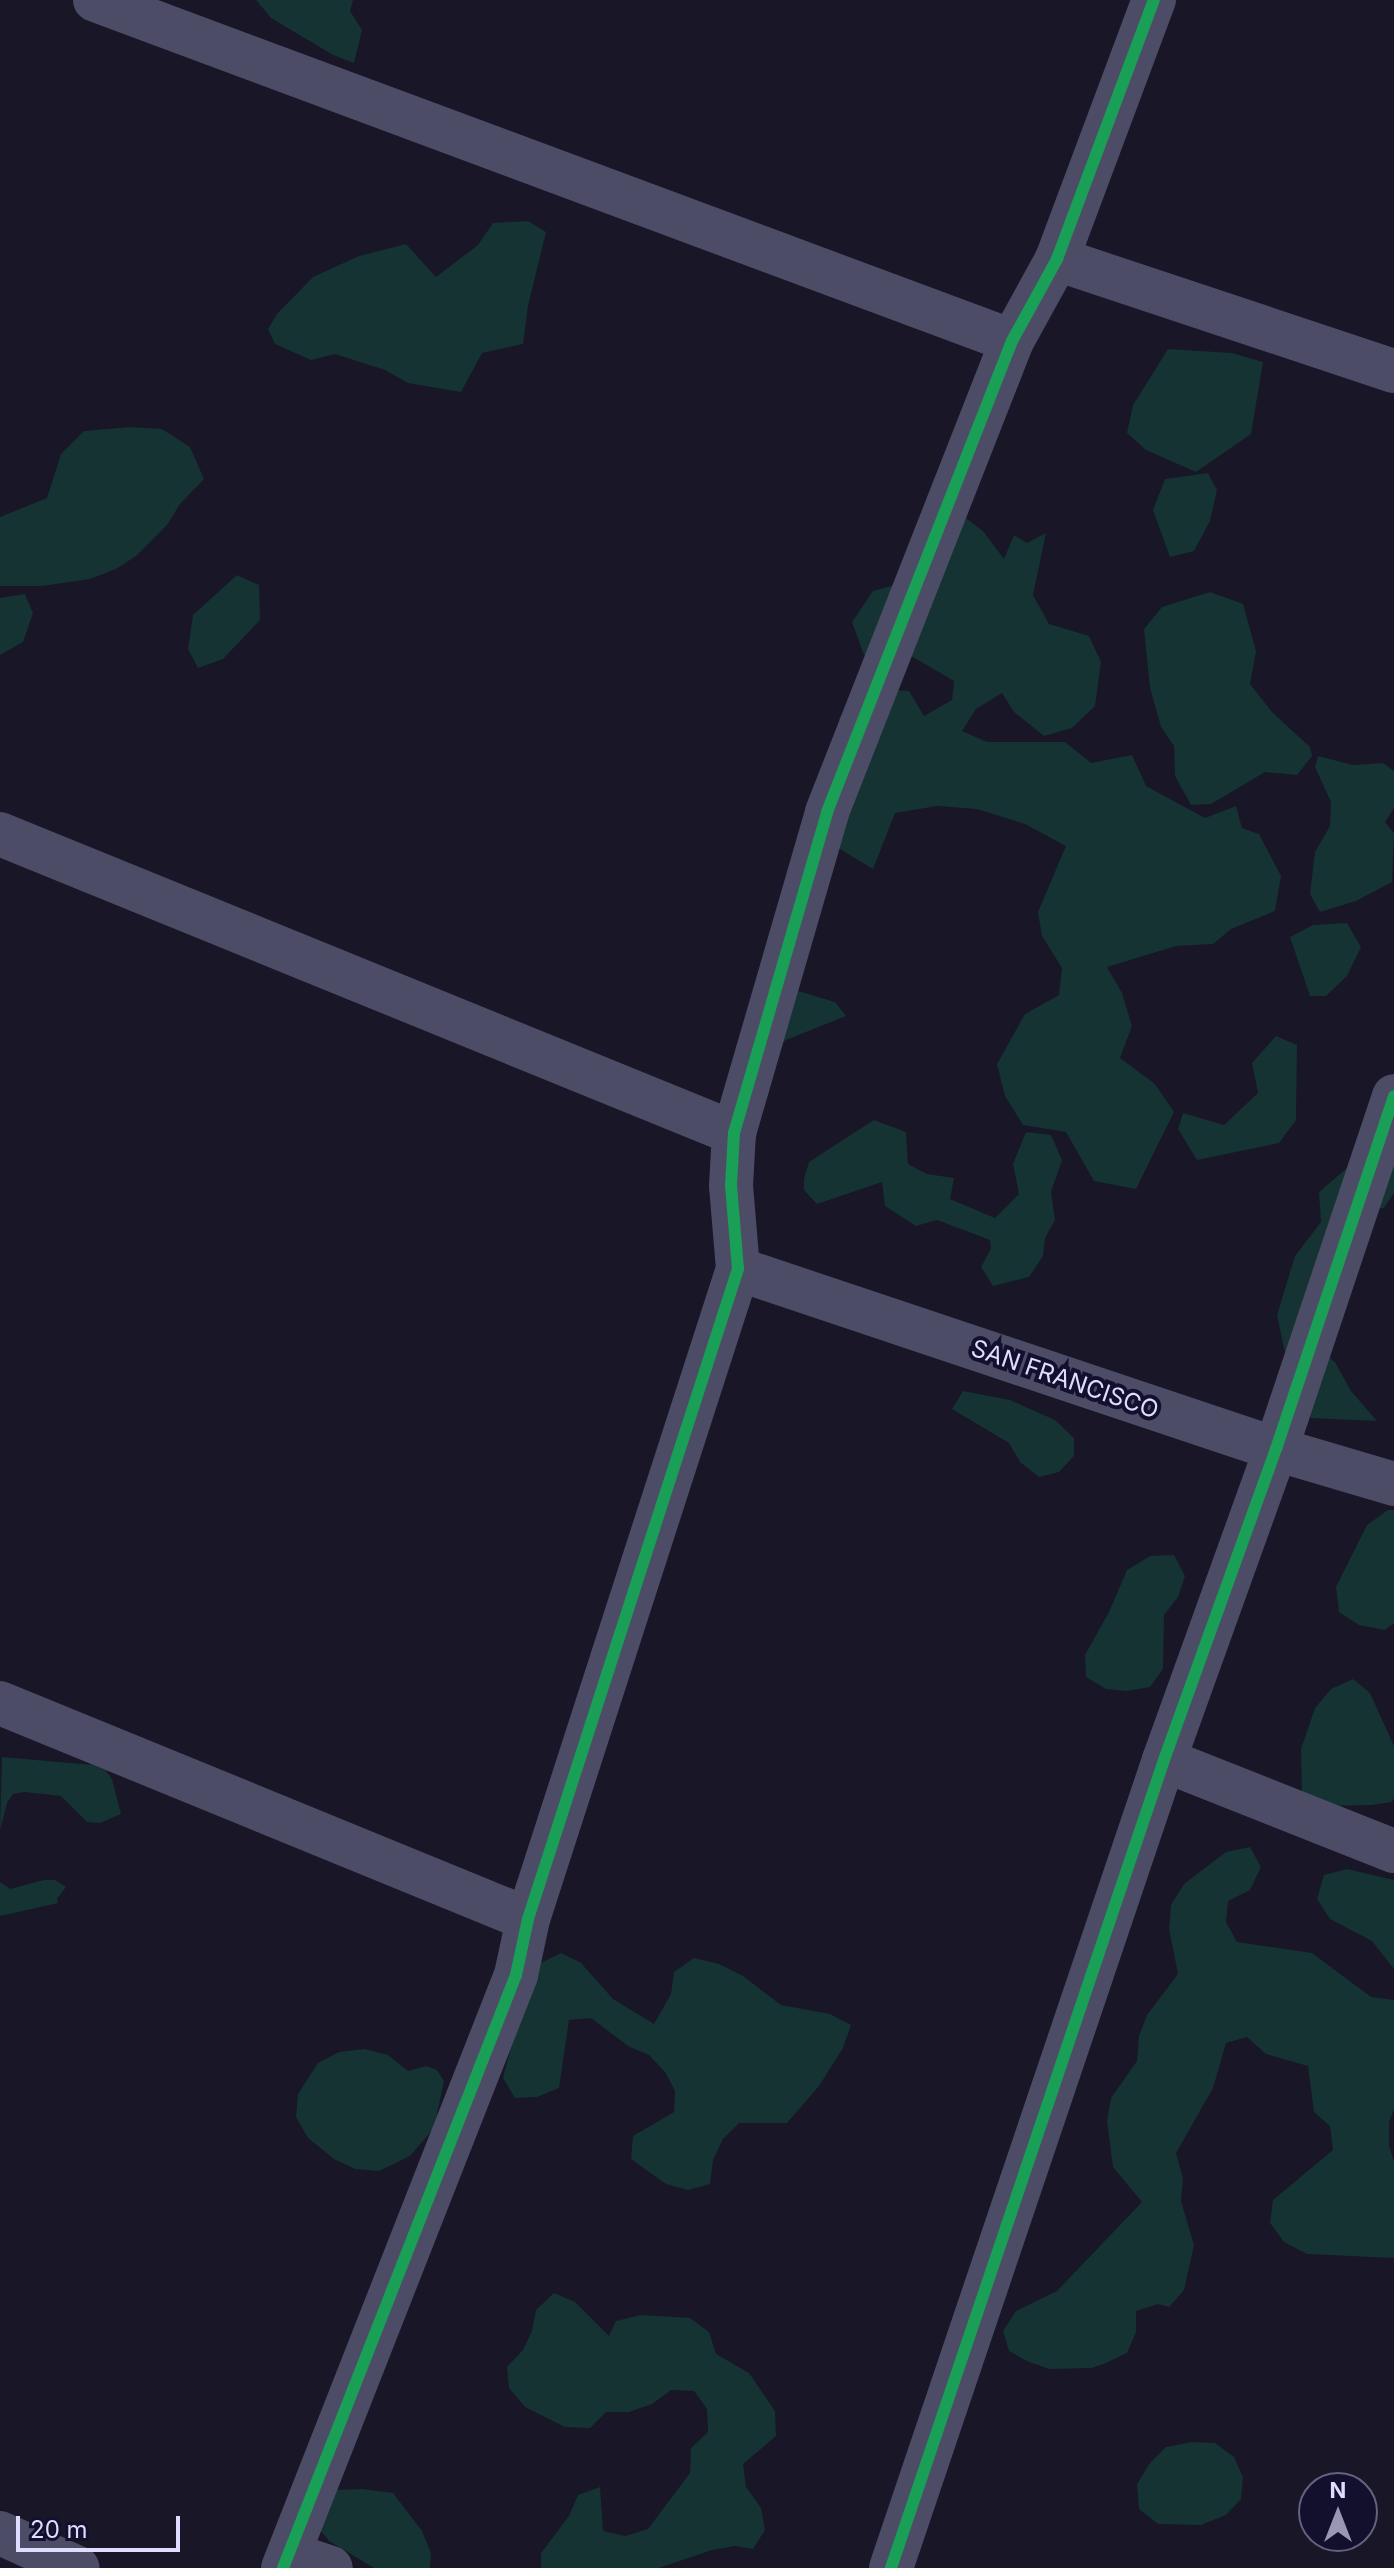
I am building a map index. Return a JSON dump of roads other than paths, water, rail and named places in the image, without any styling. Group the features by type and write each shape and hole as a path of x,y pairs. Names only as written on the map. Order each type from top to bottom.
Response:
{"street":[{"path":"95,0 1012,341"},
{"path":"331,2568 287,2561 516,1975 528,1919 738,1269 731,1186 734,1133 827,812 1012,341 1057,259 1154,0"},
{"path":"1057,259 1394,371"},
{"path":"0,834 734,1133"},
{"path":"891,2568 1164,1760 1276,1449 1394,1096"},
{"name":"SAN FRANCISCO","path":"738,1269 1276,1449 1394,1484"},
{"path":"0,1703 528,1919"},
{"path":"1164,1760 1394,1851"},
{"path":"0,2533 78,2568"}]}
